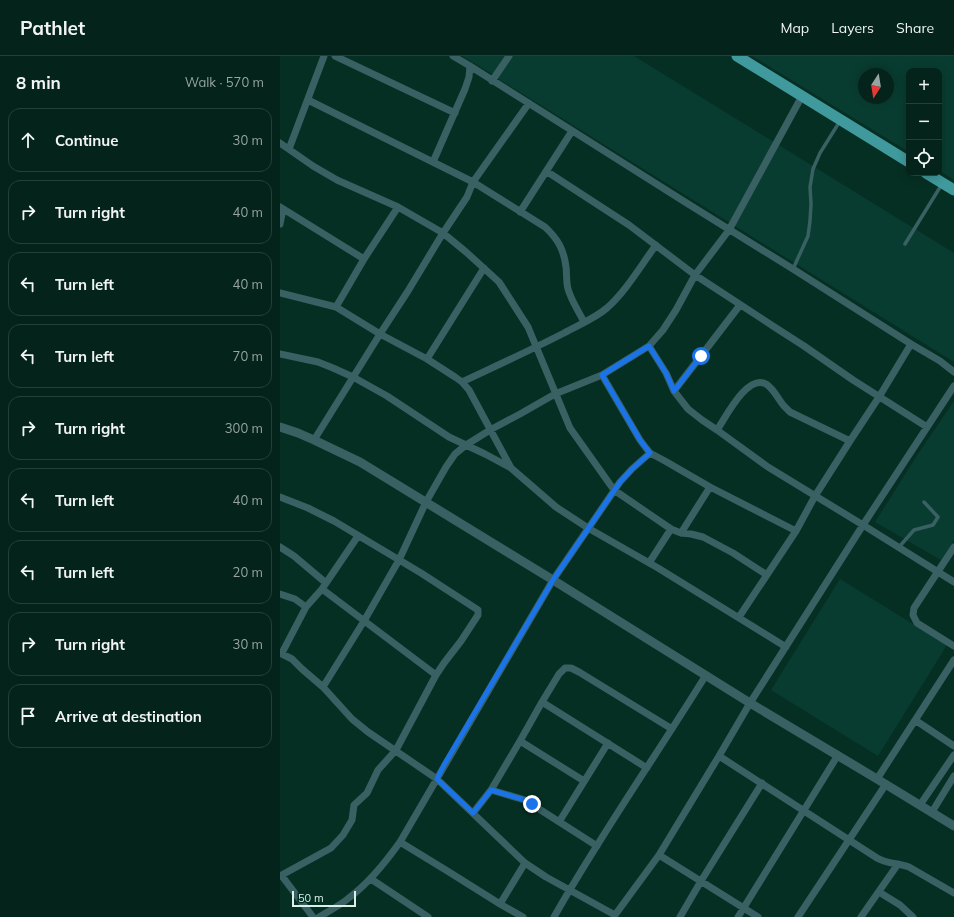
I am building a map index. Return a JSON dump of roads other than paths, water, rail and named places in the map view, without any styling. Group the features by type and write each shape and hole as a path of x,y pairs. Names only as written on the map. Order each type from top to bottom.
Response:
{"main road":[{"path":"737,56 906,160"},
{"path":"931,176 954,190"}],"street":[{"path":"289,149 324,56"},
{"path":"335,56 455,113"},
{"path":"453,56 940,361 954,372"},
{"path":"492,81 509,56"},
{"path":"433,162 465,89 469,77 470,66"},
{"path":"323,687 364,621 399,560 426,502 455,454 466,445 490,430 555,394 602,375 649,346 663,330 676,310 695,275 729,230 802,96"},
{"path":"308,100 473,182 545,227 554,235 561,246 566,267 566,280 569,291 584,322"},
{"path":"314,440 467,197 473,182 529,103"},
{"path":"520,212 572,131"},
{"path":"280,143 313,166 338,180 398,207 443,233 466,252 499,282 528,327 570,428 614,490 671,529 681,533 703,537 733,553 767,575"},
{"path":"546,171 629,226 695,275 879,397 927,427"},
{"path":"336,307 364,259 398,207"},
{"path":"280,224 282,208 364,259"},
{"path":"462,382 536,348 606,309 616,299 656,245"},
{"path":"427,359 484,268"},
{"path":"280,293 336,307 380,334 427,359 462,382 471,393 511,468"},
{"path":"674,391 740,305"},
{"path":"739,617 796,531 815,496 879,397 911,344"},
{"path":"649,346 666,373 674,391 688,409 768,467 954,582"},
{"path":"280,354 318,362 353,377 387,396 449,436 511,468 556,507 588,528 739,617 786,647"},
{"path":"602,375 640,440 650,453 665,460 710,487 796,531"},
{"path":"717,430 741,393 749,386 756,383 765,384 773,390 783,405 790,412 850,441"},
{"path":"358,536 322,589 306,607 281,653 292,659 323,687 352,718 368,732 437,779 525,863 546,877 615,916 659,855 720,756 750,703 863,525 954,386"},
{"path":"280,428 298,433 360,462 750,703 954,826"},
{"path":"319,917 349,898 371,879 388,860 553,580 614,490 624,477 650,453"},
{"path":"681,533 710,487"},
{"path":"280,497 322,514 478,610 478,615 436,675 396,750 378,770 367,792 354,805 352,820 343,835 331,848 281,876 313,917"},
{"path":"649,563 671,529"},
{"path":"280,547 294,556 326,583"},
{"path":"954,547 914,608 913,615 917,623 954,646"},
{"path":"322,589 436,675"},
{"path":"280,594 295,599 306,607"},
{"path":"877,779 953,663"},
{"path":"473,813 491,790 542,702 559,674 565,668 571,668 579,672 672,729"},
{"path":"554,917 596,846 706,675"},
{"path":"542,702 647,768"},
{"path":"915,720 954,746"},
{"path":"520,741 584,781"},
{"path":"559,822 608,743"},
{"path":"738,917 838,755"},
{"path":"920,805 954,755"},
{"path":"720,756 876,858 883,862 909,867 954,893"},
{"path":"932,812 954,776"},
{"path":"680,917 762,783"},
{"path":"798,917 886,784"},
{"path":"491,790 525,800 596,846"},
{"path":"400,842 523,917"},
{"path":"659,855 758,917"},
{"path":"500,904 525,863"},
{"path":"861,917 898,864"},
{"path":"371,879 424,916"},
{"path":"878,892 900,905 913,917"}],"lane":[{"path":"793,269 808,236 810,221 810,187 813,169 820,153 841,120"},
{"path":"905,244 942,183"},
{"path":"899,547 914,530 933,525 938,517 924,502"}]}
